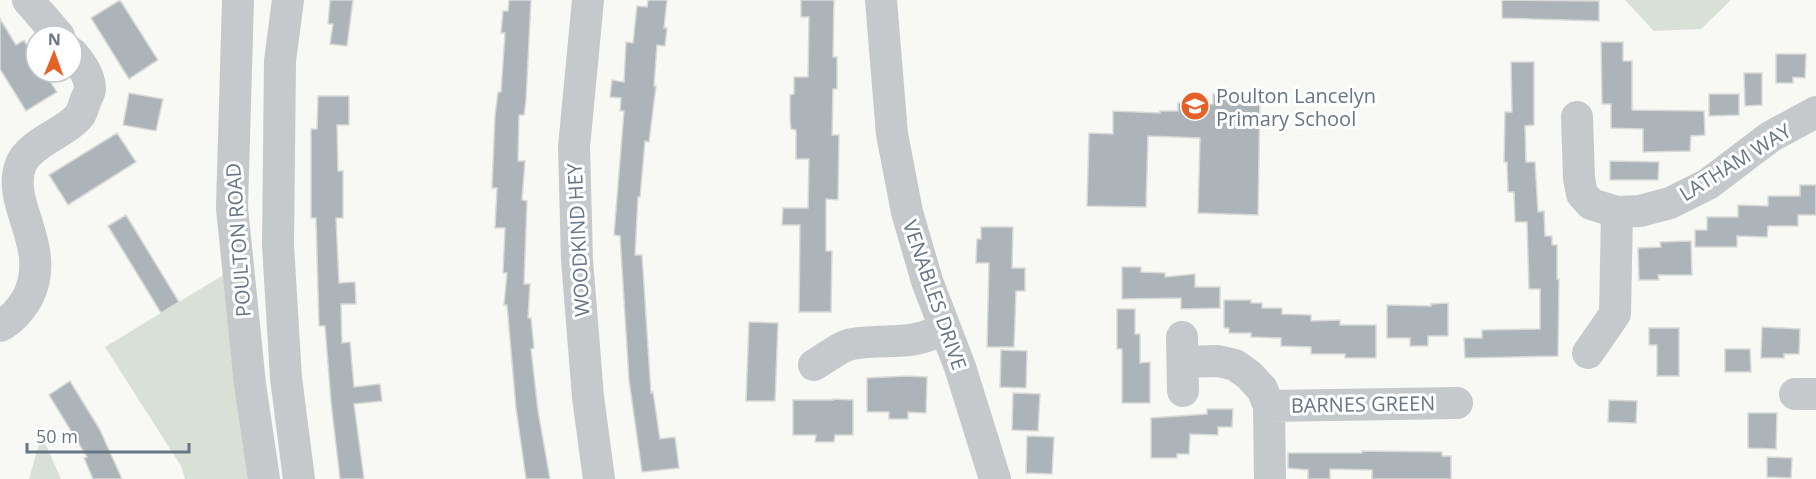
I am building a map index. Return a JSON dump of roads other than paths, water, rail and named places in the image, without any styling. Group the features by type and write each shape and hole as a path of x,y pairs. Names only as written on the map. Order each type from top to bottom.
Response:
{"street":[{"path":"28,0 49,24"},
{"name":"POULTON ROAD","path":"238,0 232,208 250,384 264,479"},
{"path":"288,0 280,61 278,245 286,378 299,479"},
{"name":"WOODKIND HEY","path":"588,0 574,147 577,260 588,397 599,479"},
{"name":"VENABLES DRIVE","path":"881,0 892,135 907,212 927,281 960,367 995,479"},
{"path":"0,326 23,306 34,283 36,260 31,231 17,190 21,163 37,145 61,131 80,114 90,89 84,69"},
{"name":"LATHAM WAY","path":"1586,136 1579,178 1582,194 1591,204 1617,212 1640,211 1670,203 1708,184 1770,137 1816,112"},
{"path":"1588,353 1616,314 1617,212"},
{"path":"814,365 850,345 908,342 931,336 945,328"},
{"name":"BARNES GREEN","path":"1183,363 1218,361 1235,365 1249,375 1262,389 1269,406 1270,479"},
{"name":"BARNES GREEN","path":"1269,406 1457,403"}],"place":[{"name":"Poulton Lancelyn Primary School","path":"1195,106"}]}
